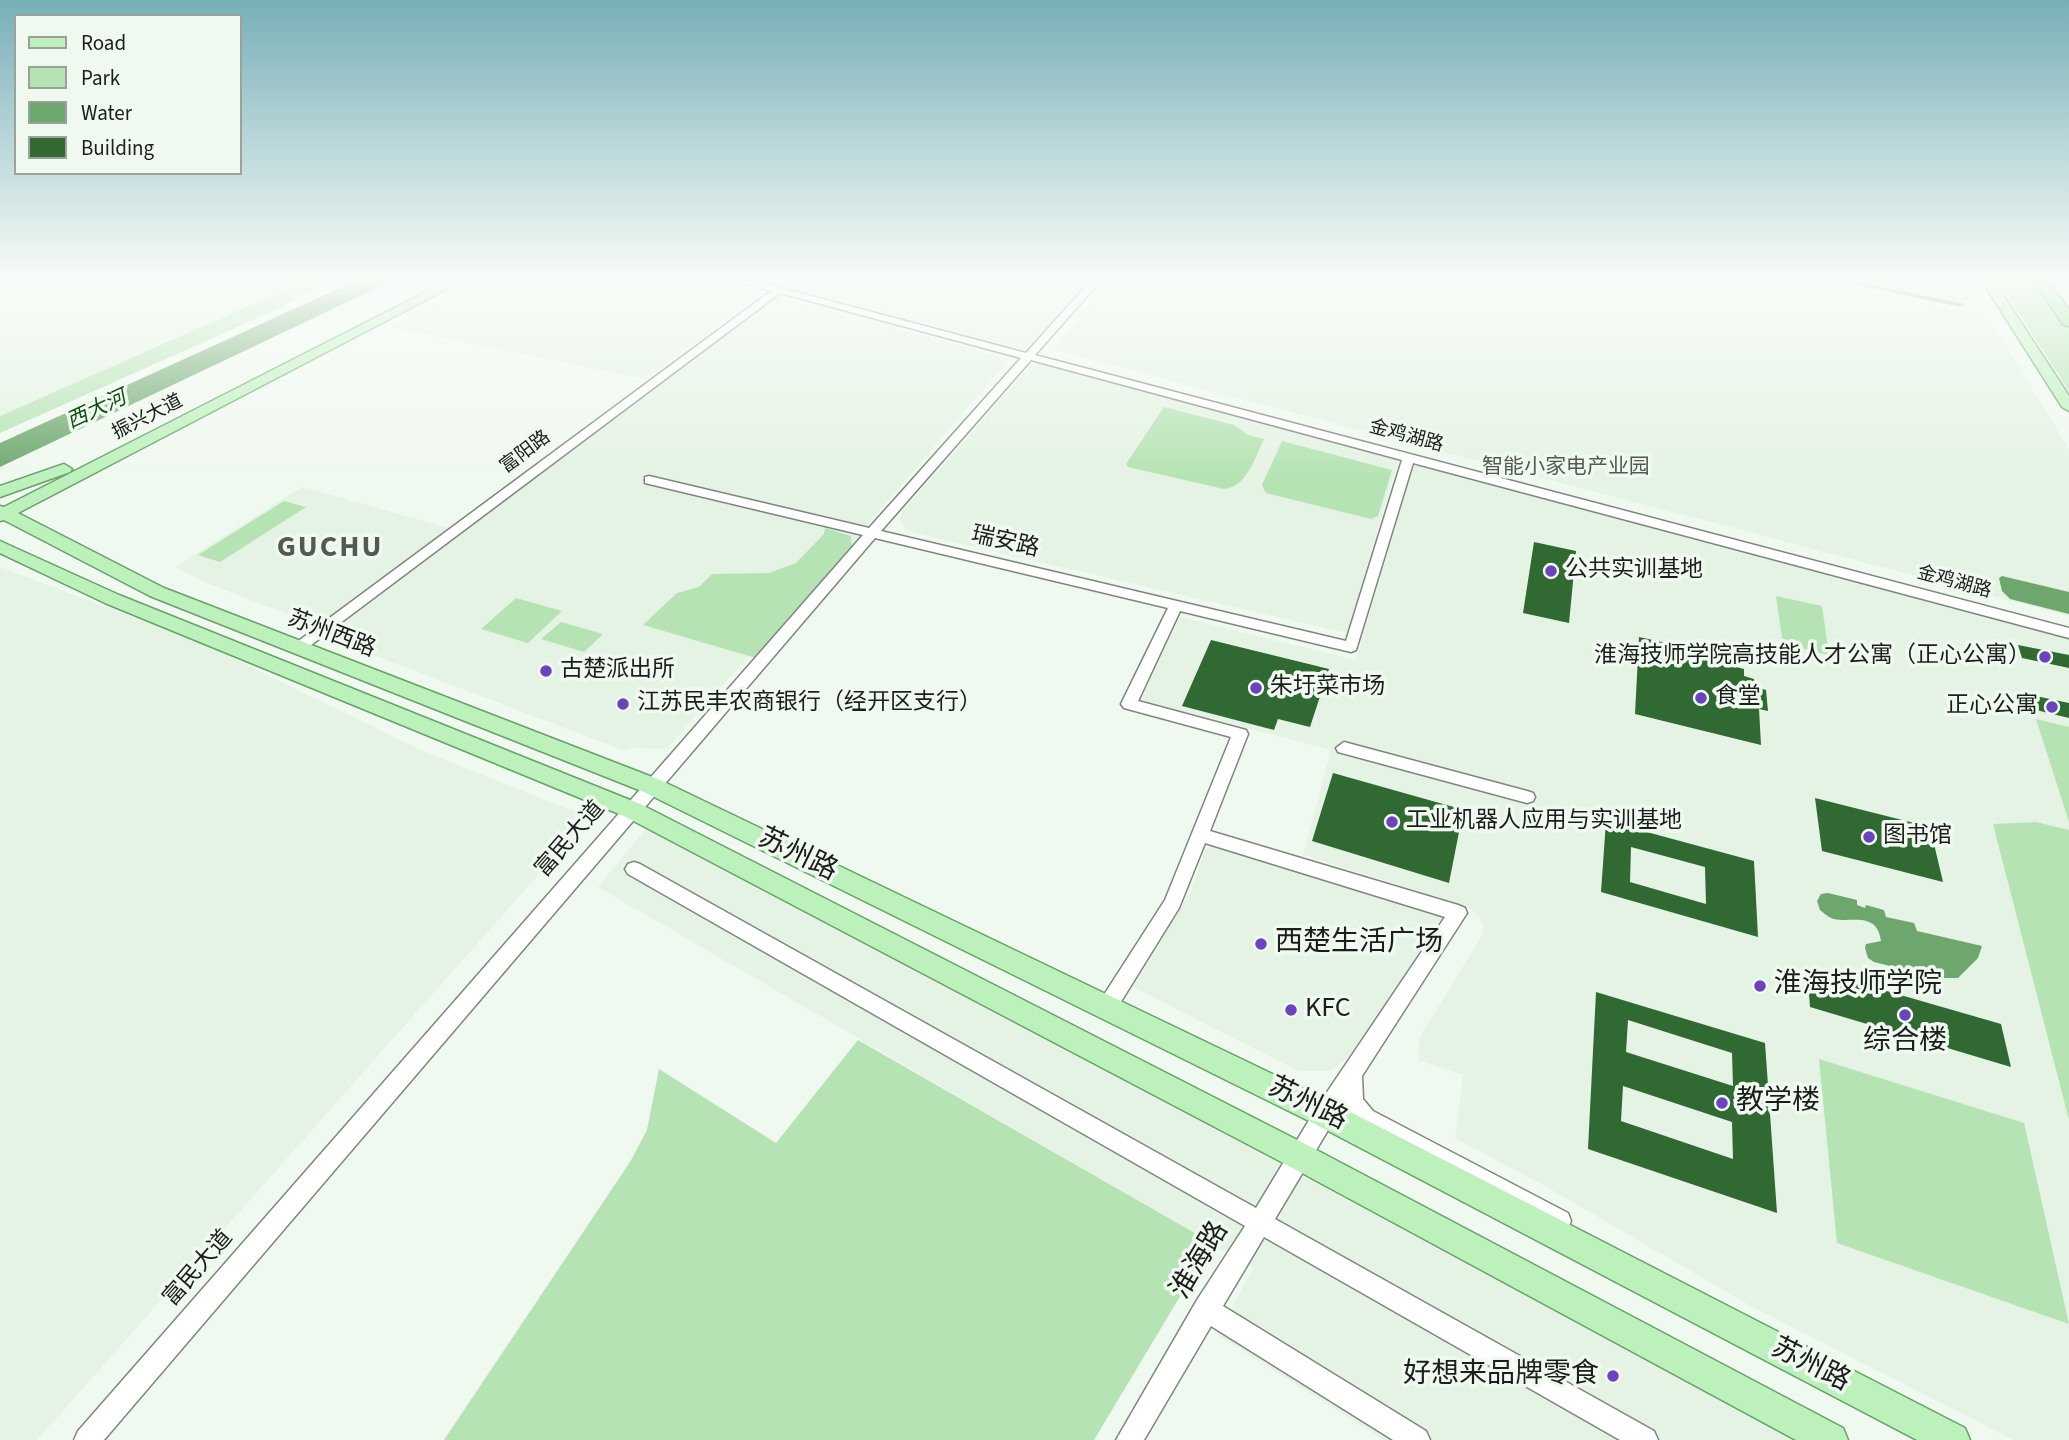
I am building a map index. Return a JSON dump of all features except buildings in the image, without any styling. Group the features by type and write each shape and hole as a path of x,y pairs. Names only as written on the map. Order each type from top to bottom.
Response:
{"main road":[{"name":"振兴大道","path":"1,510 313,345"},
{"name":"振兴大道","path":"66,475 327,345"},
{"path":"2029,345 2069,407"},
{"path":"0,492 66,475"},
{"path":"0,540 35,529 29,516 31,509 66,475"},
{"name":"苏州西路","path":"1,510 157,592 652,786"},
{"name":"苏州西路","path":"0,546 112,598 632,810"},
{"name":"苏州路","path":"652,786 1325,1114 1953,1440"},
{"name":"苏州路","path":"632,810 1299,1156 1830,1440"}],"street":[{"name":"富阳路","path":"298,648 704,345"},
{"name":"金鸡湖路","path":"987,345 2069,633"},
{"name":"富民大道","path":"86,1440 1038,345"},
{"name":"瑞安路","path":"649,480 1351,647 1409,457"},
{"path":"1107,1007 1173,903 1240,734 1129,704 1176,605"},
{"path":"1344,748 1527,797"},
{"name":"淮海路","path":"1129,1440 1325,1114 1458,914 1200,835"},
{"path":"634,869 1645,1440"},
{"path":"1353,1072 1350,1099 1354,1108 1366,1118 1551,1215 1659,1287"},
{"path":"1206,1309 1418,1440"}],"shaded area":[{"path":"0,345 160,345 0,416"},
{"path":"481,345 691,345 645,379"},
{"path":"711,345 958,345 1010,359 873,518 852,549 756,658 749,656 666,749 628,748 625,751 329,638 332,632"},
{"path":"1006,345 1033,345 1028,351"},
{"path":"1058,345 2006,345 2069,449 2069,616 1054,350"},
{"path":"1032,364 1049,365 1388,455 1398,461 1347,633 914,533 905,528 899,518 904,510"},
{"name":"淮海技师学院","path":"1414,465 2069,639 2069,1440 2014,1440 1756,1309 1545,1186 1455,1138 1463,1075 1418,1060 1420,1037 1482,935 1484,928 1479,917 1473,910 1457,903 1303,855 1331,750 1141,700 1180,617 1356,660"},
{"path":"302,487 449,528 317,625 204,582 175,567"},
{"path":"0,567 204,644 425,752 575,812 575,828 563,847 37,1440 0,1440"},
{"path":"645,830 665,834 1795,1440 1384,1440 1216,1334 1254,1268 598,887"},
{"name":"西楚生活广场","path":"1214,845 1448,915 1346,1060 1330,1071 1299,1071 1133,987 1191,891 1205,850"}],"green space":[{"path":"160,345 197,345 0,433 0,416"},
{"path":"2039,345 2069,345 2069,391"},
{"path":"1164,407 1234,425 1248,435 1264,439 1239,483 1224,489 1128,467 1126,464"},
{"path":"1282,441 1392,470 1378,516 1371,519 1266,493 1262,485"},
{"path":"284,501 306,507 220,562 198,555"},
{"path":"825,528 851,536 852,549 756,658 643,625 677,593 699,587 712,574 769,573 796,563 824,534"},
{"path":"1776,596 1822,606 1829,655 1783,644"},
{"path":"516,598 562,611 528,643 481,629"},
{"path":"561,622 603,634 584,652 541,639"},
{"path":"2036,719 2069,727 2069,822"},
{"path":"2036,822 2069,830 2069,1120 1993,824"},
{"path":"858,1040 1212,1243 1094,1440 444,1440 630,1162 647,1130 659,1069 776,1143"},
{"path":"1819,1059 2024,1123 2069,1324 1837,1243"}],"water":[{"name":"西大河","path":"215,345 256,345 0,467 0,443"},
{"path":"2002,576 2069,592 2069,614 2010,599 2002,591 1999,578"},
{"path":"1828,893 1857,900 1857,905 1865,908 1866,905 1884,910 1886,917 1914,923 1917,931 1982,946 1978,958 1958,978 1940,978 1874,962 1868,958 1865,948 1866,944 1881,941 1879,932 1869,922 1834,919 1820,910 1817,901 1821,894"}],"place":[{"name":"公共实训基地","path":"1551,571"},
{"name":"淮海技师学院高技能人才公寓（正心公寓）","path":"2045,657"},
{"name":"古楚派出所","path":"546,671"},
{"name":"朱圩菜市场","path":"1256,688"},
{"name":"食堂","path":"1701,698"},
{"name":"江苏民丰农商银行（经开区支行）","path":"623,704"},
{"name":"正心公寓","path":"2052,707"},
{"name":"工业机器人应用与实训基地","path":"1392,822"},
{"name":"图书馆","path":"1869,837"},
{"name":"西楚生活广场","path":"1261,944"},
{"name":"淮海技师学院","path":"1760,986"},
{"name":"KFC","path":"1291,1010"},
{"name":"综合楼","path":"1905,1015"},
{"name":"教学楼","path":"1722,1103"},
{"name":"好想来品牌零食","path":"1613,1376"}],"district":[{"name":"智能小家电产业园","path":"1566,468"},
{"name":"GUCHU","path":"330,549"}]}
